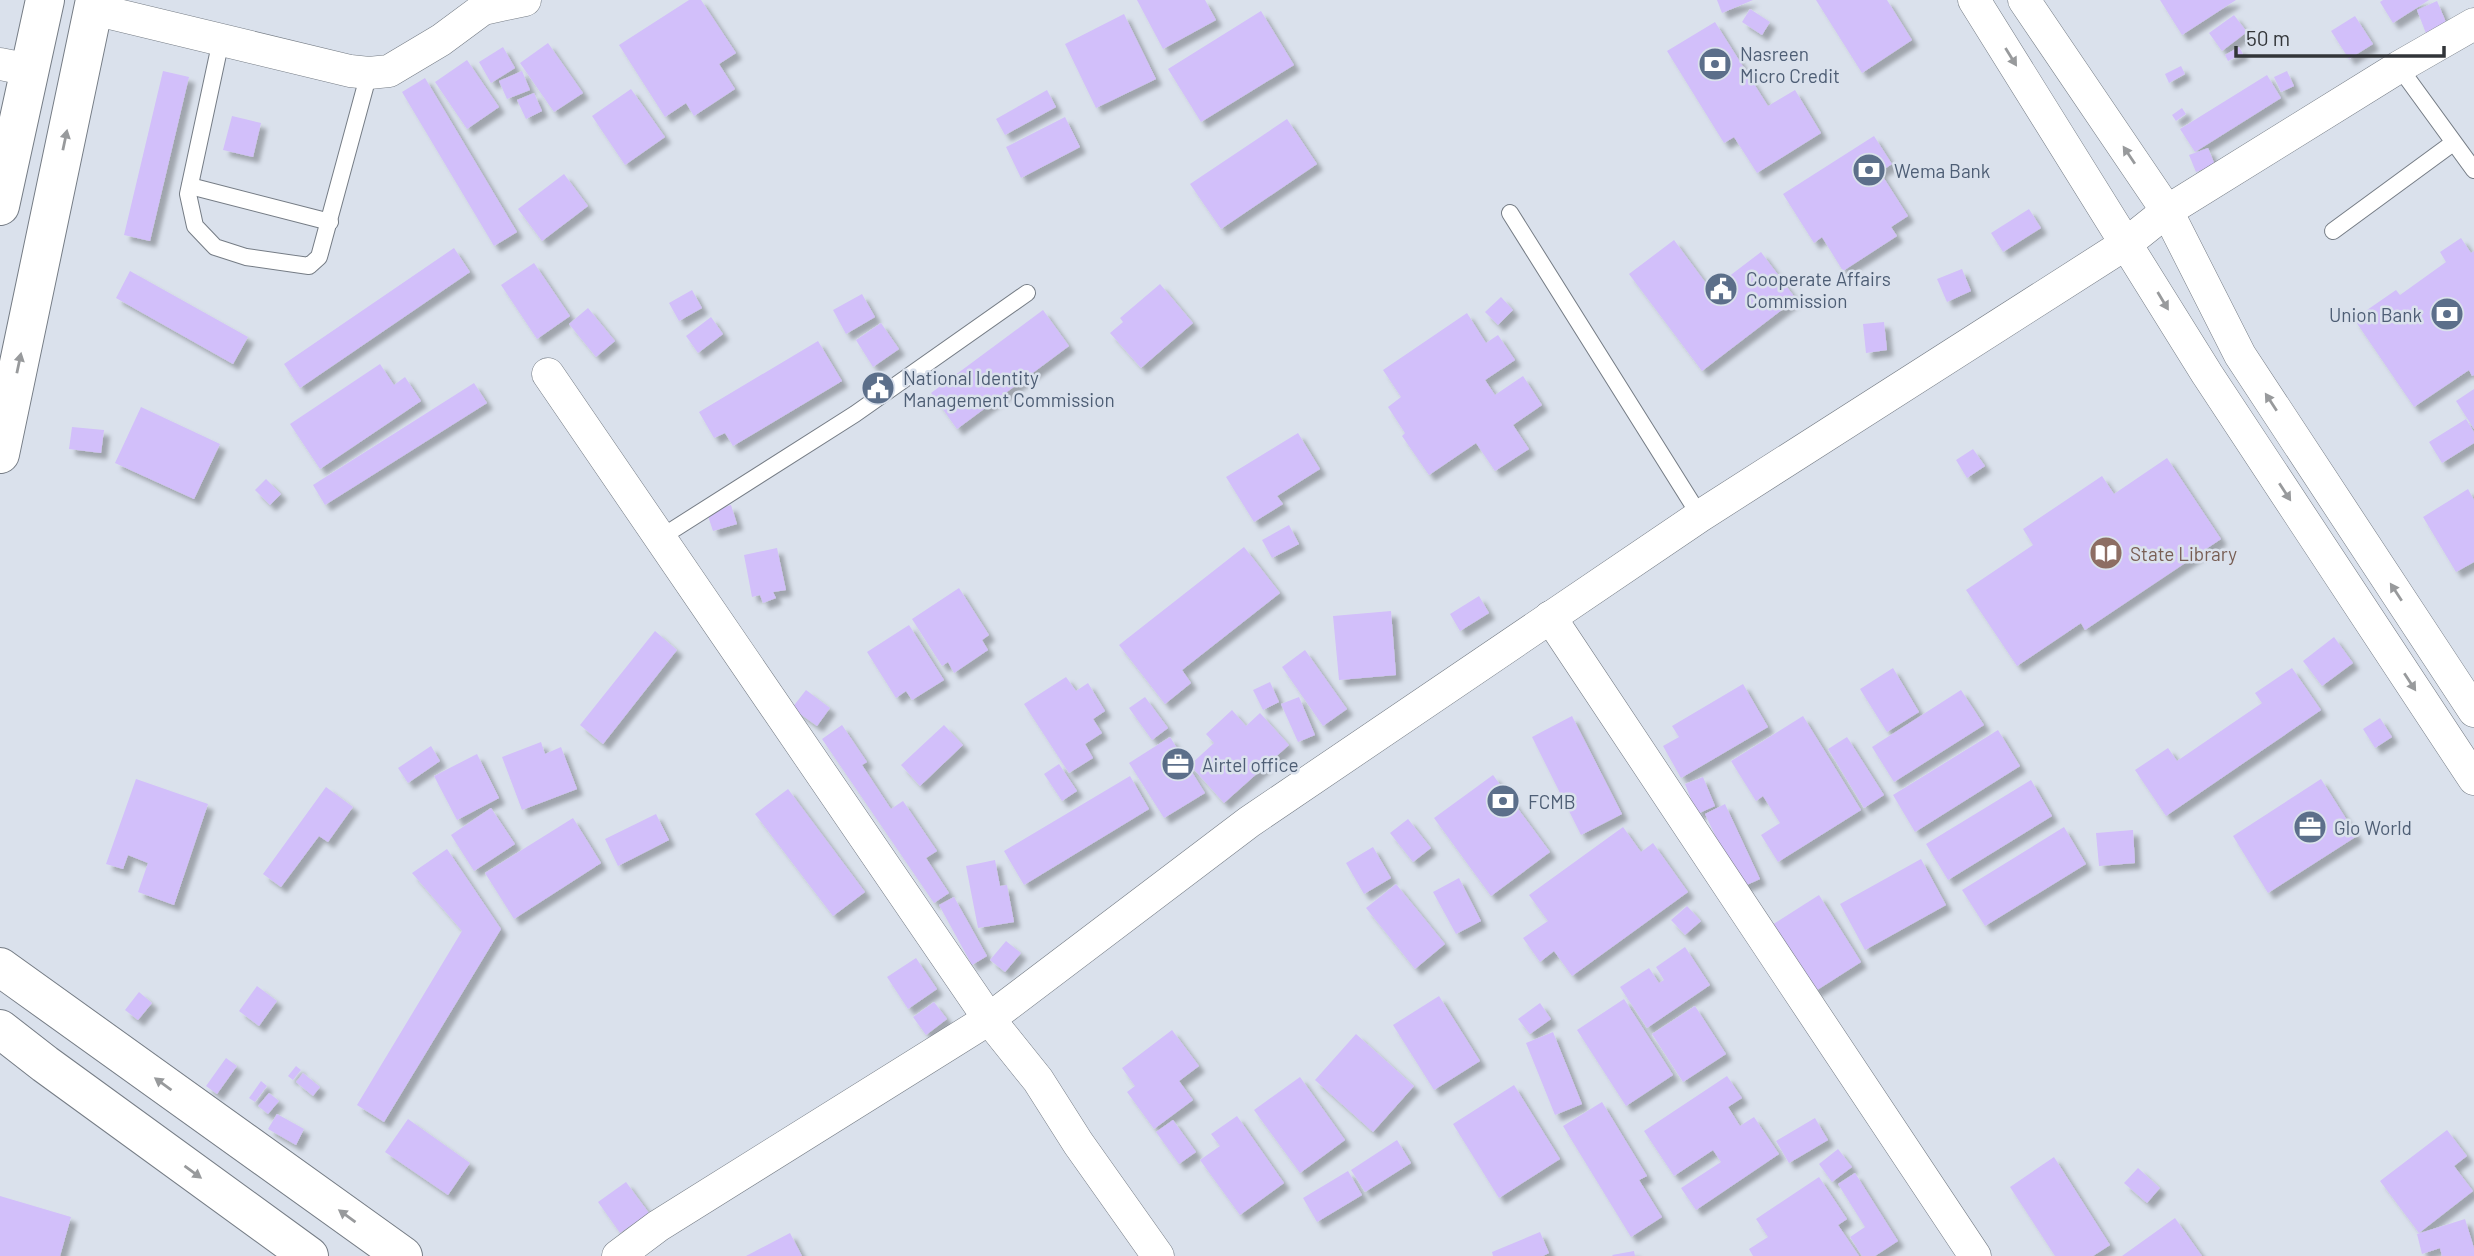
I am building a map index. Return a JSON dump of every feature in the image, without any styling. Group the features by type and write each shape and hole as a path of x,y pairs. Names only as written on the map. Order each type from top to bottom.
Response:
{"street":[{"path":"0,206 15,67 45,0"},
{"path":"0,454 94,4 221,40 350,71 369,73 389,71 441,40 483,9 525,0"},
{"path":"1974,0 2207,374 2474,779"},
{"path":"2024,0 2167,211 2240,355 2474,711"},
{"path":"618,1256 658,1226 989,1019 1249,822 1700,516 2127,243 2167,211 2399,67 2474,24"},
{"path":"548,374 989,1019 1038,1080 1078,1143 1158,1256"},
{"path":"1550,618 1975,1256"},
{"path":"0,967 403,1256"},
{"path":"0,1029 309,1256"},
{"path":"0,1051 45,1064"}],"lane":[{"path":"221,40 188,194 195,226 215,247 246,257 309,266 319,257 369,73"},
{"path":"2399,67 2474,170"},
{"path":"2333,231 2453,143"},
{"path":"190,186 330,222"},
{"path":"1510,213 1700,516"},
{"path":"660,538 855,414 1027,293"}],"building":[{"path":"689,0 701,0 736,53 719,64 735,89 694,116 686,103 665,117 619,45"},
{"path":"1137,0 1205,0 1216,20 1163,49"},
{"path":"1717,0 1753,0 1722,13"},
{"path":"1816,0 1887,0 1912,40 1862,73"},
{"path":"2160,0 2236,0 2182,35"},
{"path":"2429,0 2393,23 2380,2"},
{"path":"2437,1 2448,27 2427,36 2417,10"},
{"path":"1750,9 1770,22 1762,35 1742,22"},
{"path":"1261,11 1294,65 1201,122 1168,69"},
{"path":"1124,14 1156,79 1096,108 1065,44"},
{"path":"2234,15 2247,32 2222,51 2209,33"},
{"path":"2355,16 2373,44 2349,59 2331,31"},
{"path":"1715,22 1768,106 1795,90 1821,133 1757,173 1734,137 1724,143 1667,51"},
{"path":"548,43 583,93 554,112 520,63"},
{"path":"503,47 515,68 491,83 479,62"},
{"path":"2239,47 2243,54 2228,61 2225,55"},
{"path":"467,60 499,107 467,129 435,82"},
{"path":"2181,66 2185,74 2169,83 2165,74"},
{"path":"163,71 189,77 150,241 124,235"},
{"path":"522,71 530,90 507,99 499,81"},
{"path":"2287,71 2294,86 2281,92 2274,77"},
{"path":"2267,75 2281,98 2195,152 2180,129"},
{"path":"425,78 517,232 494,246 402,92"},
{"path":"631,89 665,137 625,165 592,116"},
{"path":"1047,90 1056,107 1005,135 996,119"},
{"path":"534,93 542,111 526,119 517,100"},
{"path":"2182,108 2186,114 2176,121 2172,115"},
{"path":"232,116 261,123 253,157 223,150"},
{"path":"1065,117 1080,147 1021,178 1006,147"},
{"path":"1287,119 1317,164 1221,229 1190,184"},
{"path":"1874,136 1892,164 1880,172 1908,216 1891,227 1897,236 1843,271 1822,237 1814,243 1783,194"},
{"path":"2208,148 2215,165 2196,172 2189,155"},
{"path":"564,174 588,206 542,241 518,209"},
{"path":"2029,209 2041,228 2003,252 1991,233"},
{"path":"2461,238 2471,253 2474,251 2474,375 2472,376 2469,370 2414,407 2354,319 2396,290 2400,295 2446,262 2440,252"},
{"path":"1674,240 1711,290 1761,252 1796,299 1702,371 1629,274"},
{"path":"454,248 470,272 300,388 284,364"},
{"path":"534,263 570,316 537,339 501,285"},
{"path":"1962,269 1971,291 1947,302 1937,279"},
{"path":"130,271 248,337 233,364 116,298"},
{"path":"1160,284 1193,323 1141,368 1110,333 1123,322 1120,318"},
{"path":"692,290 702,308 679,321 669,303"},
{"path":"862,294 875,317 846,334 833,310"},
{"path":"1501,297 1513,310 1498,325 1485,312"},
{"path":"588,308 615,341 596,357 569,324"},
{"path":"1043,310 1069,346 957,429 931,393"},
{"path":"1467,313 1486,343 1498,335 1515,360 1485,380 1495,395 1523,376 1542,405 1513,425 1529,449 1495,471 1476,443 1429,475 1402,436 1405,433 1388,407 1401,397 1383,370"},
{"path":"711,317 723,334 698,353 686,336"},
{"path":"1884,322 1887,350 1866,353 1863,324"},
{"path":"881,323 899,349 873,367 856,340"},
{"path":"818,341 842,381 733,446 725,433 714,438 699,412"},
{"path":"380,364 394,385 405,377 421,401 320,469 290,424"},
{"path":"474,383 487,403 325,505 313,485"},
{"path":"2474,389 2474,429 2456,401"},
{"path":"141,407 220,444 194,499 115,463"},
{"path":"2466,419 2474,432 2474,443 2442,463 2429,442"},
{"path":"72,427 104,430 101,453 69,449"},
{"path":"1298,433 1320,469 1277,496 1283,504 1254,522 1226,477"},
{"path":"1973,449 1985,466 1967,478 1956,460"},
{"path":"2167,458 2221,539 2085,630 2081,623 2017,666 1966,590 2033,545 2023,529 2102,476 2114,494"},
{"path":"266,479 281,494 270,505 255,490"},
{"path":"2468,489 2474,500 2474,562 2456,572 2423,517"},
{"path":"731,505 737,524 713,531 707,513"},
{"path":"1289,525 1299,544 1272,558 1262,540"},
{"path":"1244,547 1280,593 1182,670 1191,683 1165,704 1119,645"},
{"path":"777,548 786,590 773,592 776,598 763,603 760,595 752,597 744,555"},
{"path":"959,588 989,635 982,640 988,650 954,673 948,662 942,666 912,619"},
{"path":"1479,596 1489,613 1460,631 1450,614"},
{"path":"1391,611 1396,675 1339,680 1333,616"},
{"path":"909,625 944,680 912,700 906,691 896,698 867,652"},
{"path":"655,631 677,650 603,744 580,725"},
{"path":"2334,637 2353,663 2322,686 2303,661"},
{"path":"1305,650 1347,709 1323,726 1282,667"},
{"path":"1893,668 1919,712 1887,732 1860,689"},
{"path":"2292,668 2321,710 2166,816 2135,770 2168,748 2177,761 2262,703 2255,693"},
{"path":"1066,677 1076,691 1088,683 1105,711 1093,719 1102,733 1085,744 1093,758 1069,773 1024,704"},
{"path":"1270,682 1279,702 1263,710 1253,690"},
{"path":"1743,684 1768,727 1681,778 1663,746 1679,737 1672,726"},
{"path":"806,690 830,708 817,726 792,708"},
{"path":"1961,690 1984,725 1894,782 1872,747"},
{"path":"1145,697 1168,728 1152,740 1129,708"},
{"path":"1299,697 1315,735 1298,742 1281,704"},
{"path":"1232,710 1246,726 1260,713 1289,745 1224,803 1190,765 1214,743 1206,734"},
{"path":"1572,716 1622,814 1581,835 1532,737"},
{"path":"1803,716 1861,810 1778,862 1761,835 1780,823 1763,796 1756,801 1731,761"},
{"path":"2380,718 2392,737 2375,748 2363,729"},
{"path":"842,725 867,762 862,765 891,809 903,801 937,851 926,858 949,893 934,903 822,739"},
{"path":"944,725 963,745 920,786 901,765"},
{"path":"1998,730 2020,766 1915,832 1893,795"},
{"path":"1170,737 1205,793 1164,818 1129,763"},
{"path":"1847,737 1884,795 1864,808 1828,749"},
{"path":"541,742 545,754 561,747 577,789 522,810 502,757"},
{"path":"431,746 440,761 408,783 398,768"},
{"path":"477,754 499,798 457,820 434,776"},
{"path":"1059,764 1077,791 1062,801 1044,774"},
{"path":"1493,775 1550,852 1491,896 1434,818"},
{"path":"1130,776 1149,809 1024,885 1004,851"},
{"path":"1703,777 1715,806 1697,814 1685,784"},
{"path":"136,779 208,804 174,905 138,892 148,863 128,855 123,869 106,864"},
{"path":"2321,779 2357,836 2268,893 2233,836"},
{"path":"2031,780 2052,816 1948,880 1926,844"},
{"path":"326,787 353,807 328,842 319,836 281,887 263,874"},
{"path":"788,789 865,892 833,916 755,814"},
{"path":"1725,804 1760,879 1740,888 1705,814"},
{"path":"491,808 515,844 474,871 451,835"},
{"path":"656,814 669,840 618,866 605,839"},
{"path":"573,818 601,863 514,919 485,873"},
{"path":"1408,819 1431,848 1413,862 1390,833"},
{"path":"1623,827 1641,852 1653,843 1688,892 1572,976 1554,951 1540,962 1523,938 1548,921 1529,895"},
{"path":"2064,827 2086,864 1985,926 1962,890"},
{"path":"2133,830 2135,863 2099,866 2096,833"},
{"path":"1373,847 1391,878 1364,894 1346,863"},
{"path":"447,849 501,929 384,1122 357,1105 462,931 412,873"},
{"path":"1921,859 1946,905 1865,950 1840,904"},
{"path":"995,860 1000,886 1007,885 1014,922 978,928 966,866"},
{"path":"1459,878 1481,921 1456,934 1433,892"},
{"path":"1396,884 1445,944 1415,969 1366,908"},
{"path":"1819,895 1861,962 1814,992 1772,925"},
{"path":"954,897 987,956 972,965 939,905"},
{"path":"1687,906 1701,921 1685,935 1671,920"},
{"path":"1006,941 1021,953 1005,972 990,960"},
{"path":"1685,947 1710,985 1647,1028 1620,987 1649,968 1659,983 1664,980 1656,967"},
{"path":"916,958 937,989 908,1009 887,977"},
{"path":"257,986 277,1001 259,1026 239,1011"},
{"path":"139,992 152,1003 138,1020 125,1010"},
{"path":"1439,996 1480,1061 1434,1090 1393,1025"},
{"path":"1624,999 1673,1075 1626,1106 1577,1030"},
{"path":"934,1002 947,1019 926,1035 913,1017"},
{"path":"1540,1003 1551,1019 1530,1034 1518,1019"},
{"path":"1695,1006 1726,1054 1683,1082 1652,1034"},
{"path":"1172,1030 1199,1066 1179,1081 1193,1100 1154,1129 1127,1092 1135,1086 1122,1068"},
{"path":"1553,1032 1582,1104 1555,1115 1526,1043"},
{"path":"1356,1034 1414,1086 1373,1132 1315,1080"},
{"path":"226,1058 237,1066 217,1094 206,1086"},
{"path":"296,1066 301,1070 293,1080 288,1076"},
{"path":"303,1073 320,1087 313,1096 296,1082"},
{"path":"1727,1076 1742,1098 1728,1107 1740,1126 1754,1117 1779,1154 1696,1210 1681,1188 1721,1162 1713,1150 1674,1176 1644,1131"},
{"path":"1300,1077 1345,1140 1300,1173 1254,1110"},
{"path":"261,1081 267,1086 255,1102 249,1098"},
{"path":"1514,1085 1560,1159 1499,1198 1453,1124"},
{"path":"269,1093 279,1101 268,1114 258,1106"},
{"path":"1602,1102 1647,1176 1639,1180 1662,1217 1631,1237 1563,1126"},
{"path":"277,1114 304,1129 296,1145 268,1129"},
{"path":"1237,1116 1284,1183 1240,1215 1200,1160 1220,1146 1211,1134"},
{"path":"1815,1118 1828,1140 1789,1163 1776,1141"},
{"path":"408,1119 470,1163 448,1195 385,1152"},
{"path":"1173,1120 1196,1152 1179,1164 1156,1132"},
{"path":"2447,1130 2467,1156 2454,1166 2473,1191 2419,1233 2380,1181"},
{"path":"1397,1140 1411,1163 1365,1192 1351,1170"},
{"path":"1838,1149 1852,1167 1832,1182 1819,1164"},
{"path":"2054,1157 2110,1245 2093,1256 2055,1256 2010,1187"},
{"path":"2138,1168 2160,1188 2147,1203 2124,1183"},
{"path":"1348,1171 1362,1195 1317,1222 1303,1198"},
{"path":"1855,1173 1898,1241 1875,1256 1862,1256 1850,1237 1865,1227 1838,1184"},
{"path":"1819,1177 1847,1219 1838,1225 1859,1256 1753,1256 1749,1249 1768,1237 1756,1219"},
{"path":"626,1182 649,1213 620,1233 598,1202"},
{"path":"0,1196 71,1217 60,1256 0,1256"},
{"path":"2175,1218 2202,1256 2122,1256"},
{"path":"2465,1219 2474,1256 2442,1256 2440,1248 2422,1254 2417,1234"},
{"path":"1540,1232 1549,1253 1543,1256 1493,1256 1492,1252"},
{"path":"790,1233 802,1256 746,1256"},
{"path":"1634,1251 1635,1256 1612,1255"}],"place":[{"name":"Nasreen Micro Credit","path":"1715,64"},
{"name":"Wema Bank","path":"1869,170"},
{"name":"Cooperate Affairs Commission","path":"1721,289"},
{"name":"Union Bank","path":"2447,314"},
{"name":"National Identity Management Commission","path":"878,388"},
{"name":"State Library","path":"2106,553"},
{"name":"Airtel office","path":"1178,764"},
{"name":"FCMB","path":"1503,801"},
{"name":"Glo World","path":"2310,827"}]}
